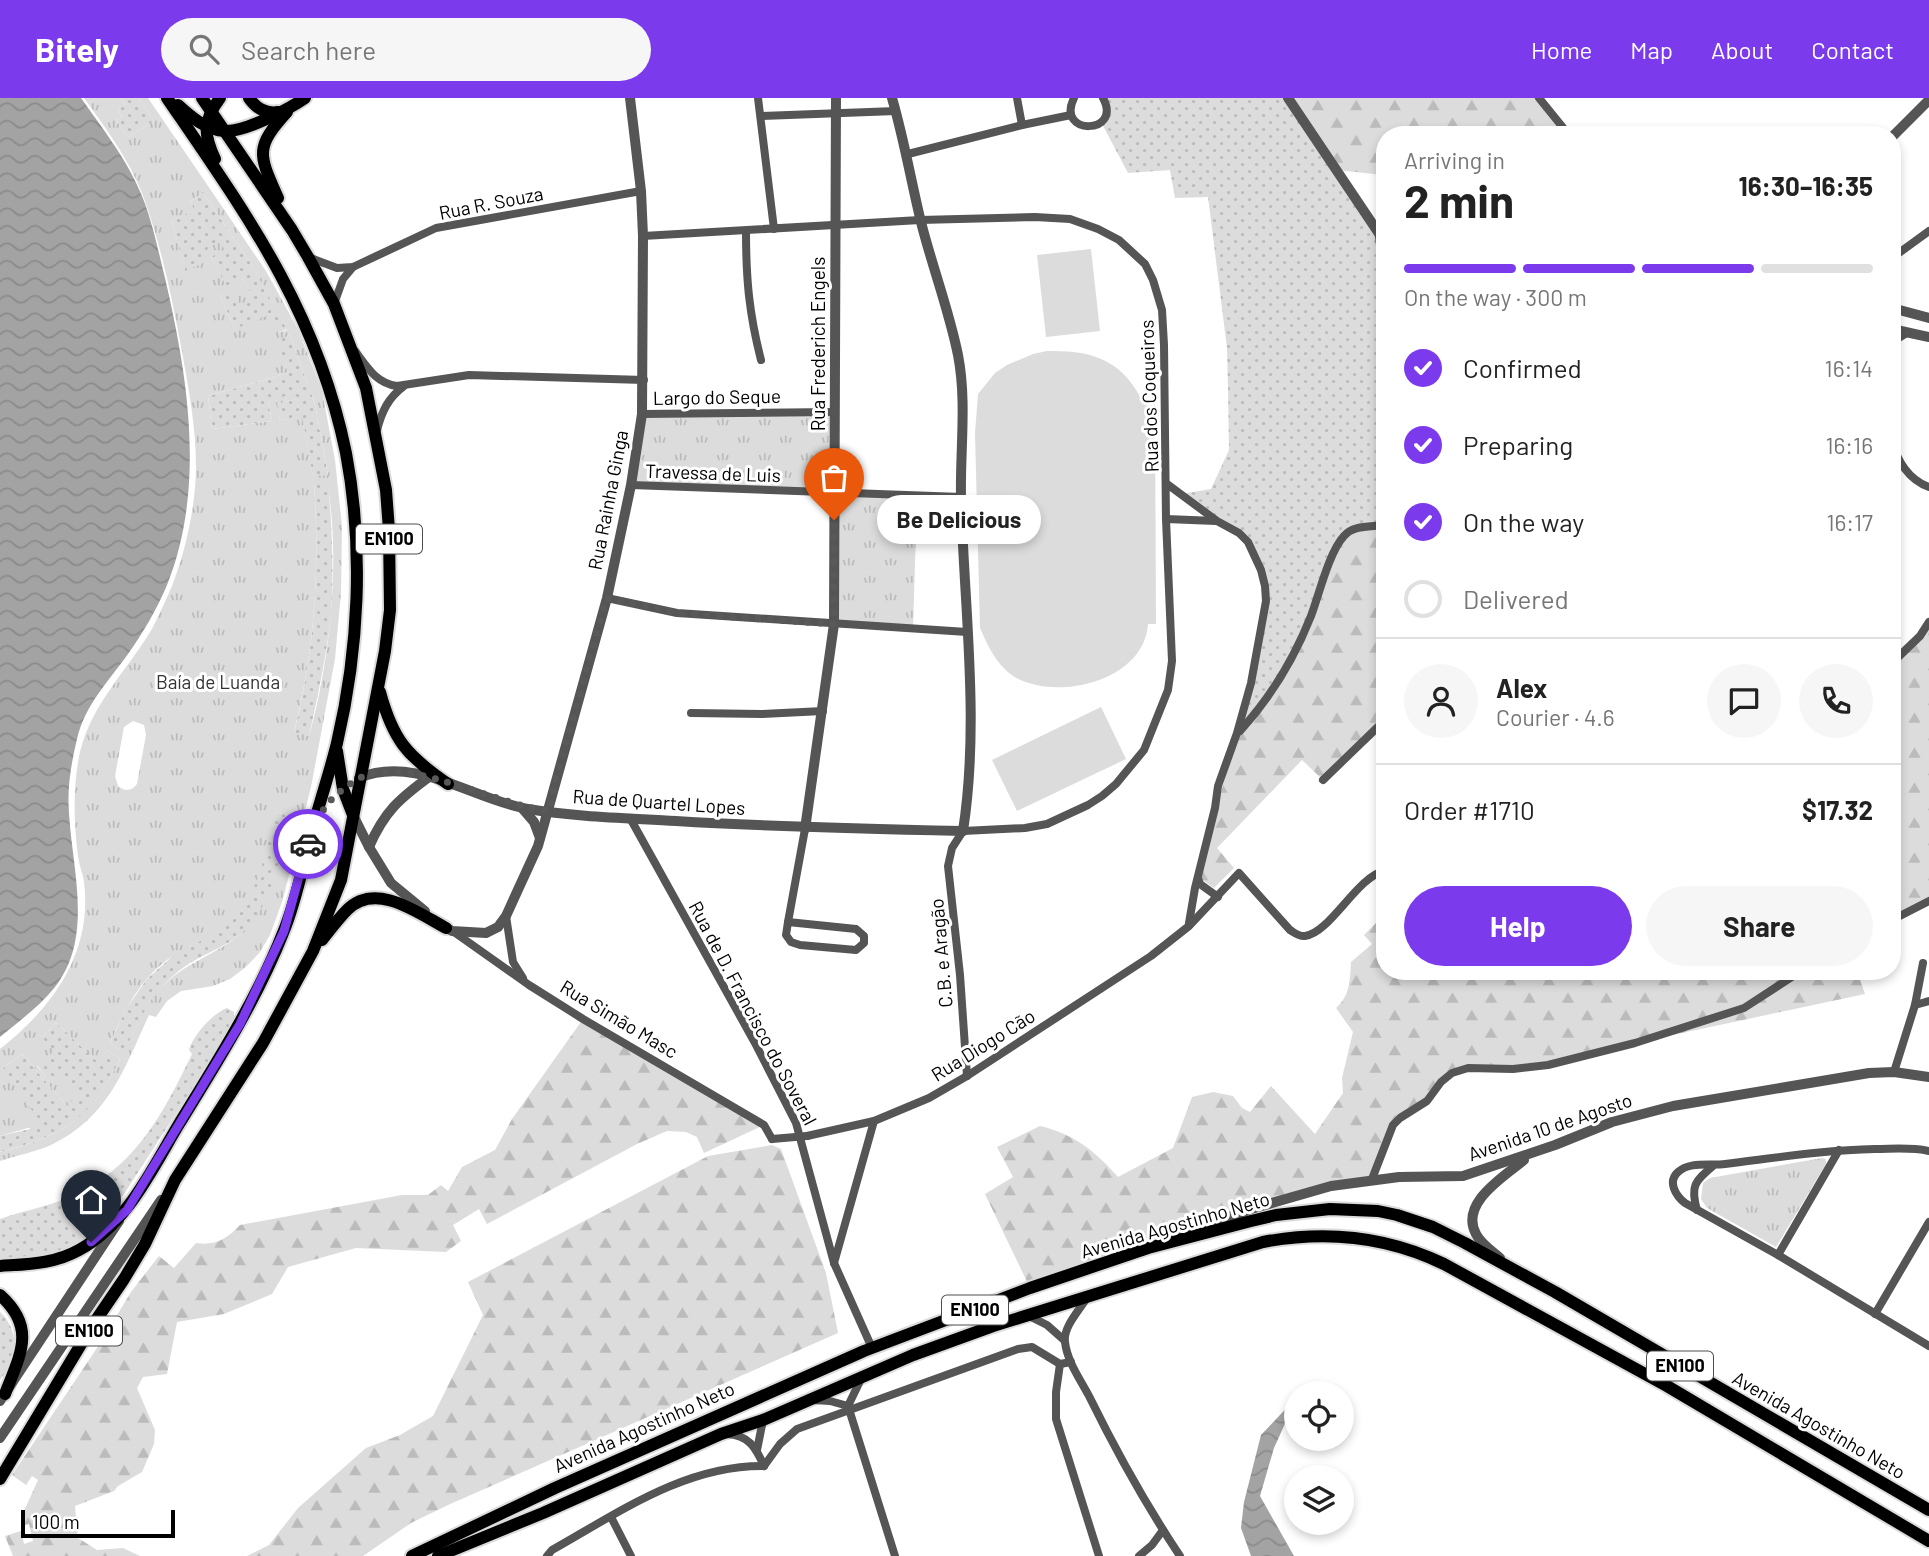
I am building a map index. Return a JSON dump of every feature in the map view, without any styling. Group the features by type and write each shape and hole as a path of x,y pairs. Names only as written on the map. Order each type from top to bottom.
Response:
{"main road":[{"path":"168,98 206,126 226,131 253,124 305,98"},
{"name":"EN100","path":"0,1266 43,1263 69,1255 91,1242 127,1210 240,1024 284,931 337,743 355,632 354,514 346,457 333,397 312,339 286,282 255,227 168,98"},
{"name":"EN100","path":"0,1479 92,1326 131,1267 175,1181 263,1043 313,951 341,880 359,778 379,688 390,610 390,565 386,491 366,388 334,304 308,257 202,98"},
{"path":"220,98 211,111 206,126 213,155 232,194"},
{"path":"249,98 265,111 287,109"},
{"path":"287,109 268,133 263,143 262,155 292,230"},
{"path":"379,688 388,719 404,747 448,784"},
{"path":"337,743 343,789 353,815"},
{"path":"313,827 325,806 359,778"},
{"path":"313,951 348,909 364,900 376,898 395,901 449,930"},
{"name":"Avenida Agostinho Neto","path":"412,1556 555,1488 872,1348 1148,1248 1276,1215 1330,1209 1378,1211 1433,1227 1510,1267 1929,1510"},
{"name":"Avenida Agostinho Neto","path":"438,1556 721,1434 763,1420 953,1340 1245,1247 1282,1238 1320,1235 1375,1239 1396,1244 1444,1264 1599,1347 1929,1541"},
{"path":"0,1295 15,1311 23,1332 22,1351 2,1397"}],"street":[{"name":"Rua Rainha Ginga","path":"506,916 549,811 607,598 631,485 642,414 643,236 641,191 628,98"},
{"path":"758,98 774,229"},
{"name":"Rua Frederich Engels","path":"788,922 805,829 834,624 836,98"},
{"path":"892,98 908,154 920,220 958,353 961,376 961,497 970,766 963,831"},
{"path":"1017,98 1023,125"},
{"path":"1074,98 1071,115 1084,127 1096,125 1105,117 1103,98"},
{"path":"1288,98 1376,226"},
{"path":"1539,98 1562,126"},
{"path":"1901,128 1929,100"},
{"path":"762,117 896,111"},
{"path":"908,154 1071,115"},
{"name":"Rua R. Souza","path":"354,267 415,237 447,225 641,191"},
{"name":"Rua dos Coqueiros","path":"643,236 920,220 1035,217 1070,219 1108,234 1135,252 1145,264 1162,310 1172,661 1168,690 1144,750 1109,790 1087,805 1047,824 1025,828 963,831"},
{"path":"746,231 746,284 751,324 761,360"},
{"path":"1901,251 1929,231"},
{"path":"308,257 337,268 354,267"},
{"path":"334,304 343,279 354,267"},
{"path":"1901,307 1916,315"},
{"path":"1901,311 1929,318"},
{"path":"1901,332 1929,337"},
{"path":"1901,336 1905,334"},
{"path":"351,345 375,376 392,386 469,375 644,380"},
{"path":"376,433 383,409 392,396 404,386"},
{"name":"Largo do Seque","path":"642,414 835,412"},
{"path":"1901,464 1919,483 1929,487"},
{"path":"1167,484 1248,542 1261,570 1266,601 1253,670 1237,733 1218,786 1189,926"},
{"name":"Travessa de Luis","path":"631,485 961,497"},
{"path":"1166,519 1217,521"},
{"path":"1237,733 1264,703 1294,656 1345,534 1354,528 1376,526"},
{"path":"607,598 677,613 967,632"},
{"path":"1901,654 1920,636 1929,622"},
{"path":"691,713 823,711"},
{"path":"1323,780 1376,730"},
{"name":"Rua de Quartel Lopes","path":"359,778 386,771 414,773 522,808 549,811 805,829 963,831"},
{"path":"369,847 379,825 393,805 429,777"},
{"path":"522,808 534,822 540,838"},
{"path":"353,815 391,883 449,930 486,933 498,927 506,916"},
{"name":"Rua de D. Francisco do Soveral","path":"630,818 755,1043 796,1123 834,1263 872,1348"},
{"name":"C.B. e Aragão","path":"963,831 952,848 948,866 960,975 967,1076"},
{"name":"Rua Diogo Cão","path":"772,1139 807,1136 874,1121 929,1098 1111,984 1189,926 1239,873 1290,930 1298,936 1306,937 1320,928 1376,874"},
{"path":"1198,877 1200,884 1218,897"},
{"path":"1901,915 1929,901"},
{"path":"506,916 513,962 529,985"},
{"path":"788,922 856,929 864,936 864,943 856,950 796,944 786,935 788,922"},
{"name":"Rua Simão Masc","path":"449,930 529,985 764,1125 772,1139"},
{"path":"1894,1072 1914,1005 1923,963"},
{"path":"1372,1179 1393,1125 1427,1101 1441,1082 1452,1073 1468,1068 1513,1069 1548,1065 1635,1044 1744,1008 1787,980"},
{"path":"1914,1005 1929,1001"},
{"name":"Avenida 10 de Agosto","path":"1148,1248 1277,1200 1331,1186 1372,1179 1463,1176 1530,1154 1612,1122 1673,1106 1845,1076 1894,1072 1929,1077"},
{"path":"834,1263 845,1233 874,1121"},
{"path":"1929,1151 1839,1150 1713,1166 1689,1166 1678,1172 1673,1185 1678,1197 1698,1210 1929,1346"},
{"path":"1778,1255 1839,1150"},
{"path":"1510,1267 1475,1234 1474,1209 1485,1192 1530,1154"},
{"path":"1698,1210 1693,1197 1696,1183 1713,1166"},
{"path":"0,1438 175,1181"},
{"path":"2,1397 127,1210"},
{"path":"1875,1314 1929,1222"},
{"path":"1064,1339 1068,1326 1086,1299"},
{"path":"1027,1315 1047,1325 1064,1339 1071,1362 1180,1556"},
{"path":"547,1556 552,1550 680,1481 727,1469 764,1466 780,1444 797,1429 849,1408 1022,1348 1032,1348 1060,1364 1071,1362"},
{"path":"1060,1364 1056,1419 1099,1556"},
{"path":"863,1376 849,1408 895,1556"},
{"path":"808,1400 830,1401 849,1408"},
{"path":"757,1450 763,1420"},
{"path":"721,1434 747,1439 757,1450 764,1466"},
{"path":"611,1517 631,1556"},
{"path":"1139,1556 1163,1530"}],"green space":[{"name":"Baía de Luanda","path":"84,98 121,98 125,104 118,110 122,116 116,120 128,137 154,121 138,98 148,98 266,271 298,329 322,391 335,460 342,526 341,593 335,659 311,787 283,899 270,935 260,952 230,979 213,986 181,991 167,1001 156,1017 149,1015 112,1090 101,1106 71,1134 39,1150 0,1161 0,1152 58,1131 86,1111 98,1097 120,1059 107,1050 99,1063 56,1023 42,1037 54,1051 37,1066 50,1082 59,1075 80,1093 67,1106 22,1054 2,1069 42,1124 0,1136 0,1049 36,1016 52,997 65,977 82,932 84,882 78,856 75,809 76,774 83,743 98,708 152,629 170,591 187,538 195,488 196,454 191,403 174,312 149,212 130,168","holes":["203,193 250,262 287,330 278,333 269,315 235,329 220,296 233,292 240,306 254,298 243,279 226,286 211,257 225,250 219,241 208,247 205,262 185,271 172,221 194,210 191,201","290,335 315,404 328,475 313,476 302,417 280,420 277,404 297,399 295,393 268,401 272,421 212,429 208,396 288,373 277,341","327,482 331,511 333,576 328,643 309,736 294,732 307,669 314,608 314,483","133,721 144,725 146,735 137,784 131,789 123,789 118,786 115,776 124,727","275,812 291,816 279,865 267,898 249,926 227,944 188,966 161,988 144,1011 123,1052 110,1043 130,1003 146,979 168,959 223,929 239,914 260,872"]},
{"path":"121,98 138,98 154,121 128,137 116,120 122,116 118,110 125,104"},
{"path":"1106,98 1288,98 1376,229 1376,536 1237,733 1266,601 1261,570 1239,533 1181,494 1211,489 1229,450 1227,348 1208,197 1175,198 1170,170 1128,173 1101,122"},
{"path":"1288,98 1539,98 1561,125 1376,126 1376,174 1336,170"},
{"path":"203,193 250,262 287,329 278,333 235,329 220,296 233,291 253,298 243,279 226,287 211,257 218,241 205,262 185,272 172,221 193,210 191,201"},
{"path":"1091,249 1100,331 1046,337 1037,255"},
{"path":"290,335 315,404 328,475 313,477 302,418 280,420 276,404 297,399 268,401 272,421 212,429 208,396 288,373 276,341"},
{"path":"1047,351 1079,353 1105,361 1126,377 1144,404 1155,404 1156,624 1148,624 1143,644 1131,660 1115,673 1095,682 1074,686 1031,684 1013,676 997,660 980,628 975,433 978,394 995,373 1007,365"},
{"path":"834,412 834,494 631,485 642,414"},
{"path":"314,482 328,482 332,580 327,644 309,736 294,733 307,670 314,608"},
{"path":"834,494 894,495 892,532 916,532 913,629 834,624"},
{"path":"1376,527 1376,729 1323,780 1302,760 1217,848 1234,868 1214,888 1198,877 1237,733 1264,703 1311,616 1345,534"},
{"path":"1929,622 1929,903 1901,916 1901,653"},
{"path":"1101,707 1126,759 1017,811 992,760"},
{"path":"275,812 291,816 277,871 261,911 239,935 178,971 158,991 124,1053 110,1043 126,1009 147,979 177,952 212,935"},
{"path":"1376,923 1376,980 1860,980 1865,994 1635,1043 1548,1065 1479,1067 1452,1073 1427,1101 1400,1118 1372,1179 1331,1186 1030,1288 985,1194 1013,1177 997,1147 1040,1126 1074,1139 1101,1159 1118,1177 1173,1148 1192,1097 1213,1092 1233,1096 1242,1108 1250,1112 1271,1086 1315,1134 1343,1093 1342,1078 1353,1032 1336,1008 1347,993 1351,962 1372,944 1364,935"},
{"path":"227,1008 234,1012 234,1017 224,1039 124,1194 90,1235 54,1257 0,1262 0,1219 67,1198 111,1172 143,1139 157,1119 192,1054 189,1050 199,1031"},
{"path":"583,1019 764,1125 704,1153 697,1137 686,1132 667,1131 637,1144 487,1224 479,1209 453,1225 461,1241 446,1252 356,1248 288,1267 272,1294 224,1314 177,1322 167,1374 143,1377 137,1388 155,1430 154,1444 142,1472 114,1491 75,1506 78,1538 97,1550 123,1548 140,1556 13,1556 5,1536 21,1531 24,1544 33,1541 29,1524 25,1525 24,1511 38,1480 32,1476 26,1485 12,1475 131,1292 159,1256 174,1268 196,1243 220,1240 240,1225 402,1195 428,1195 441,1185 448,1191 462,1167 495,1150 512,1119"},
{"path":"56,1023 98,1062 107,1050 120,1059 98,1097 73,1122 42,1139 0,1152 0,1136 30,1129 2,1069 22,1054 67,1106 37,1065 42,1037"},
{"path":"772,1145 781,1149 826,1273 838,1333 448,1505 411,1523 363,1556 247,1556 269,1545 298,1508 366,1448 400,1435 433,1416 483,1315 468,1282 708,1156"},
{"path":"1826,1159 1826,1164 1776,1247 1707,1208 1701,1199 1703,1183 1710,1178"},
{"path":"0,1312 11,1328 15,1347 12,1363 0,1380"}],"water":[{"path":"0,98 81,98 133,176 150,220 173,316 186,393 190,471 179,548 167,585 139,638 91,705 77,739 69,794 78,902 74,947 67,967 55,987 0,1037"},
{"path":"1284,1411 1284,1426 1274,1448 1260,1496 1294,1556 1251,1556 1241,1528 1244,1502 1261,1435"}],"way so far":[{"path":"308,844 318,816 333,797 359,778 386,771 414,773 522,808 549,811 607,598 677,613 834,624 834,520"}],"place":[{"name":"Be Delicious","path":"834,520"}],"route":[{"path":"91,1242 127,1210 240,1024 284,931 308,844"}]}
